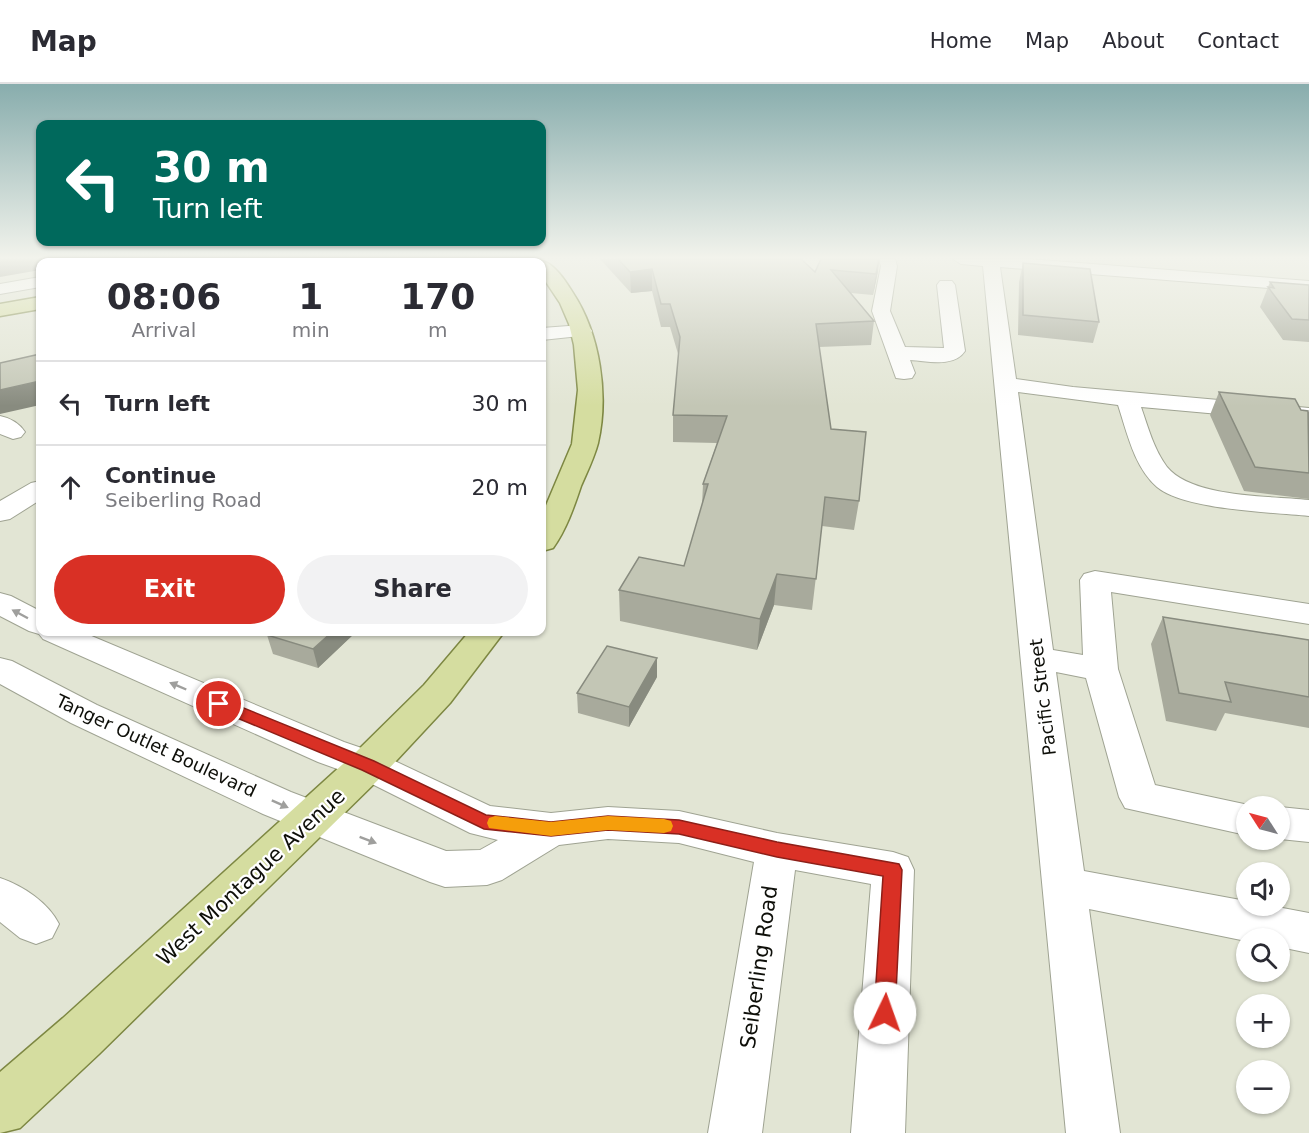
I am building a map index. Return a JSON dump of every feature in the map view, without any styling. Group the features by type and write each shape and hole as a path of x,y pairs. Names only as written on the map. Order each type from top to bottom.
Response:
{"main road":[{"path":"546,535 558,515 586,439 591,371 582,331 571,308"},
{"name":"West Montague Avenue","path":"0,1108 81,1036 313,819 437,694 484,636"}],"street":[{"path":"882,308 904,373"},
{"path":"897,353 944,356 955,351 949,308"},
{"name":"Pacific Street","path":"990,308 1005,384 1093,1133"},
{"path":"546,334 582,331"},
{"path":"1005,384 1073,394 1309,415"},
{"path":"1127,399 1150,460 1167,482 1194,494 1309,508"},
{"path":"0,513 36,491"},
{"path":"1236,817 1139,797 1101,669 1095,580 1309,614"},
{"path":"0,603 36,622"},
{"path":"63,636 332,752 368,765 484,822 551,829 608,823 679,827 777,850 893,870 878,1133"},
{"path":"1038,658 1101,669"},
{"name":"Tanger Outlet Boulevard","path":"0,669 84,714 313,819"},
{"path":"313,819 446,869 487,867 551,829"},
{"path":"1290,824 1309,826"},
{"name":"Seiberling Road","path":"735,1133 777,850"},
{"path":"1065,886 1309,933"},
{"path":"0,897 36,924"}],"building":[{"path":"671,308 863,308 874,321 816,324 831,429 866,432 859,501 825,497 816,579 777,574 760,619 619,590 639,557 684,566 708,484 703,484 727,416 673,415 680,337"},
{"path":"1023,308 1097,308 1099,322 1023,315"},
{"path":"1284,308 1309,308 1309,320 1292,319"},
{"path":"36,355 36,382 0,390 0,363"},
{"path":"1219,392 1295,399 1301,410 1308,411 1309,473 1255,467"},
{"path":"1163,617 1309,640 1309,697 1225,682 1231,702 1179,693"},
{"path":"270,636 328,636 313,649"},
{"path":"607,646 657,658 629,707 577,693"}],"slow traffic":[{"path":"495,823 551,829 608,823 664,826"}],"route":[{"path":"219,704 368,765 484,822 551,829 608,823 679,827 777,850 893,870 885,1013"}]}
